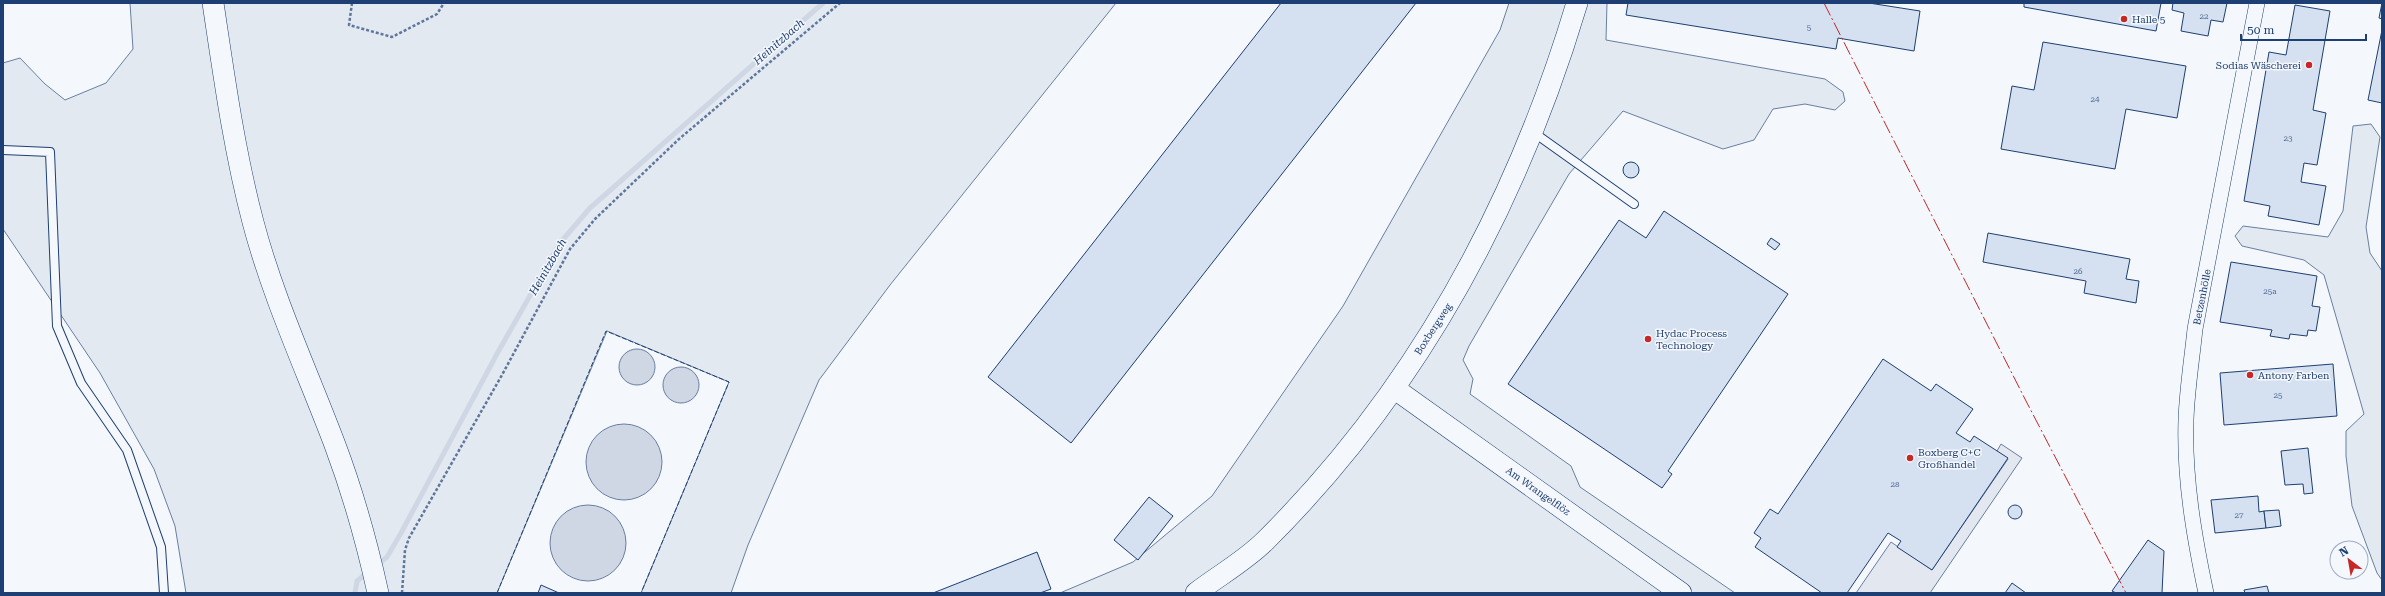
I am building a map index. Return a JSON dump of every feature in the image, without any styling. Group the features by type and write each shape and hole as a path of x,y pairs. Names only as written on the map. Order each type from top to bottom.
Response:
{"street":[{"path":"213,3 231,123 253,222 287,325 335,446 368,545 378,593"},
{"name":"Boxbergweg","path":"1196,593 1264,542 1332,467 1395,389 1451,303 1504,202 1551,85 1578,3"},
{"name":"Betzenhölle","path":"2206,593 2191,508 2187,462 2186,420 2189,380 2195,328 2257,3"},
{"name":"Am Wrangelflöz","path":"1395,389 1681,593"}],"lane":[{"path":"1533,132 1634,204"},
{"path":"3,150 50,152 57,326 81,382 127,450 161,547 164,593"}],"path":[{"path":"352,3 349,25 392,37 437,14 444,3"},
{"path":"402,593 404,550 409,538 502,375 570,249 595,219 679,139 840,3"}],"shaded area":[{"path":"130,3 1116,3 890,285 819,380 748,545 731,593 641,593 729,382 607,331 497,593 186,593 175,526 154,469 100,373 3,229 3,63 20,58 45,84 65,100 106,83 133,49"},
{"path":"1509,3 1607,3 1606,40 1825,79 1843,92 1845,101 1835,110 1805,104 1773,109 1754,140 1723,149 1623,111 1569,174 1469,346 1463,360 1473,379 1470,394 1571,466 1580,487 1735,593 1060,593 1133,562 1212,496 1343,306 1500,30"},
{"path":"2371,124 2380,137 2366,227 2370,253 2382,271 2382,580 2377,573 2369,552 2369,540 2365,540 2352,506 2346,456 2346,431 2364,414 2324,275 2304,260 2242,246 2235,236 2243,226 2328,237 2343,211 2353,126"},
{"path":"641,349 650,354 654,360 654,374 650,380 641,385 633,385 624,380 620,374 619,363 624,354 630,350"},
{"path":"685,367 694,372 698,378 698,392 694,398 685,403 677,403 668,398 664,392 663,381 668,372 674,368"},
{"path":"624,424 639,427 651,435 659,447 662,462 659,477 651,489 639,497 624,500 609,497 597,489 589,477 586,462 589,447 597,435 609,427"},
{"path":"2001,444 2022,458 1930,593 1856,593 1891,542 1932,570 2008,459 1997,451"},
{"path":"588,505 603,508 615,516 623,528 626,543 623,558 615,570 603,578 588,581 573,578 561,570 553,558 550,543 553,528 561,516 573,508"}],"building":[{"path":"1281,3 1416,3 1071,443 988,377"},
{"path":"1628,3 1869,3 1920,11 1914,51 1838,38 1836,49 1626,15"},
{"name":"Halle 5","path":"2024,3 2161,3 2156,31 2024,7"},
{"path":"2173,3 2227,3 2223,22 2211,20 2208,36 2181,31 2184,13 2172,10"},
{"path":"2382,3 2382,19 2379,18"},
{"path":"2295,5 2330,11 2313,110 2326,113 2317,165 2304,163 2301,182 2326,186 2319,225 2268,216 2270,206 2244,201 2269,52 2286,55"},
{"path":"2382,30 2382,103 2368,100"},
{"path":"2043,42 2186,66 2177,118 2126,109 2115,169 2001,149 2012,86 2034,90"},
{"path":"1628,162 1634,162 1639,167 1637,176 1634,178 1628,178 1623,173 1623,167"},
{"name":"Hydac Process Technology","path":"1664,211 1788,294 1668,471 1672,474 1662,488 1508,384 1619,220 1646,238"},
{"path":"1988,233 2130,259 2126,279 2139,281 2136,303 2084,293 2086,281 1983,262"},
{"path":"1771,238 1780,244 1775,250 1767,244"},
{"path":"2231,262 2317,276 2312,306 2320,307 2316,331 2308,330 2307,336 2290,334 2289,339 2270,336 2272,330 2220,322"},
{"path":"1883,359 1931,391 1936,384 1973,409 1956,433 1970,442 1974,436 2008,458 1932,570 1897,547 1901,541 1888,533 1847,593 1822,593 1755,547 1761,538 1754,533 1770,509 1778,514"},
{"path":"2333,364 2337,416 2224,425 2220,373"},
{"path":"2308,448 2313,493 2304,494 2303,484 2285,485 2281,451"},
{"path":"2258,496 2259,512 2264,511 2266,528 2215,533 2211,500"},
{"path":"1149,497 1173,516 1138,560 1114,540"},
{"path":"2012,505 2018,505 2022,509 2022,515 2018,519 2012,519 2008,515 2008,509"},
{"path":"2279,510 2281,526 2266,528 2264,511"},
{"path":"2148,540 2164,551 2162,593 2116,593 2112,591"},
{"path":"1037,552 1051,589 1040,593 933,593"},
{"path":"2012,583 2026,593 2005,593"},
{"path":"541,585 559,593 538,593"},
{"path":"2267,586 2269,593 2245,593 2244,590"}],"waterway":[{"name":"Heinitzbach","path":"376,566 387,557 401,533 498,352 560,243 590,208 823,3"},
{"name":"Heinitzbach","path":"355,593 357,581 368,572"}],"fence":[{"path":"497,593 606,331 729,382 641,593"}],"power":[{"path":"1824,3 2026,401 2126,593"}],"place":[{"name":"Halle 5","path":"2124,19"},
{"name":"Sodias Wäscherei","path":"2309,65"},
{"name":"Hydac Process Technology","path":"1648,339"},
{"name":"Antony Farben","path":"2250,375"},
{"name":"Boxberg C+C Großhandel","path":"1910,458"}]}
